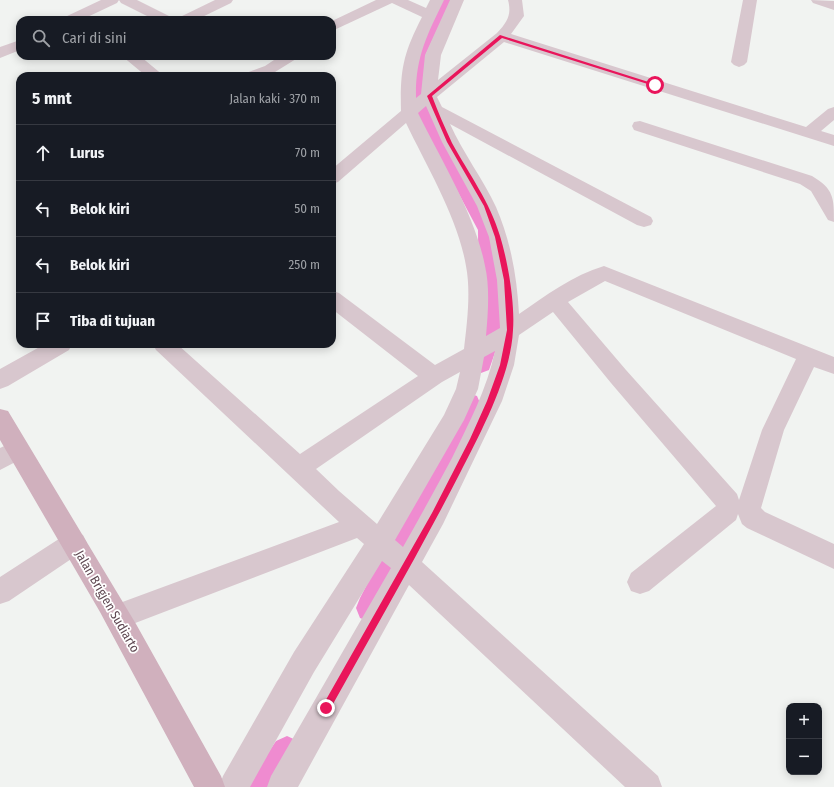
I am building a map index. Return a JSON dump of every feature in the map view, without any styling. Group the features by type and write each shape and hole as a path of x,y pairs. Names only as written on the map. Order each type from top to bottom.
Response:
{"main road":[{"name":"Jalan Brigjen Sudiarto","path":"0,418 8,455 74,543 117,617 210,787"}],"street":[{"path":"75,0 90,10"},
{"path":"80,16 112,0"},
{"path":"126,0 158,16"},
{"path":"193,16 226,0"},
{"path":"336,25 387,0"},
{"path":"398,0 429,15"},
{"path":"234,787 304,662 387,548 438,509 488,407 504,365 507,280 498,237 486,206 450,142 408,82 410,64 417,41 437,0"},
{"path":"282,787 387,548 453,420 467,389 476,353 478,313 476,267 423,105 433,55 457,0"},
{"path":"336,175 423,105 502,36 514,23 517,16 515,0"},
{"path":"739,62 750,0"},
{"path":"818,0 834,6"},
{"path":"502,36 834,142"},
{"path":"0,53 16,46"},
{"path":"135,60 151,72"},
{"path":"260,72 284,60"},
{"path":"423,105 488,137 644,222"},
{"path":"808,133 834,112"},
{"path":"640,126 806,180 818,187 834,216"},
{"path":"299,468 434,376 476,353 554,300 600,274 608,274 834,366"},
{"path":"554,300 592,347 635,394 728,502 728,512 640,582"},
{"path":"336,301 434,376"},
{"path":"0,380 55,348"},
{"path":"167,348 647,787"},
{"path":"808,356 773,430 749,508 751,516 756,520 834,557"},
{"path":"0,592 74,543"},
{"path":"117,617 387,548"}],"waterway":[{"path":"443,0 418,54 419,102 488,230 490,335 481,364"},
{"path":"370,608 462,421 468,403"},
{"path":"265,787 287,752"}],"route":[{"path":"326,708 434,516 473,439 491,401 504,365 510,330 507,280 498,237 486,206 450,142 429,96 502,36 655,85"}]}
